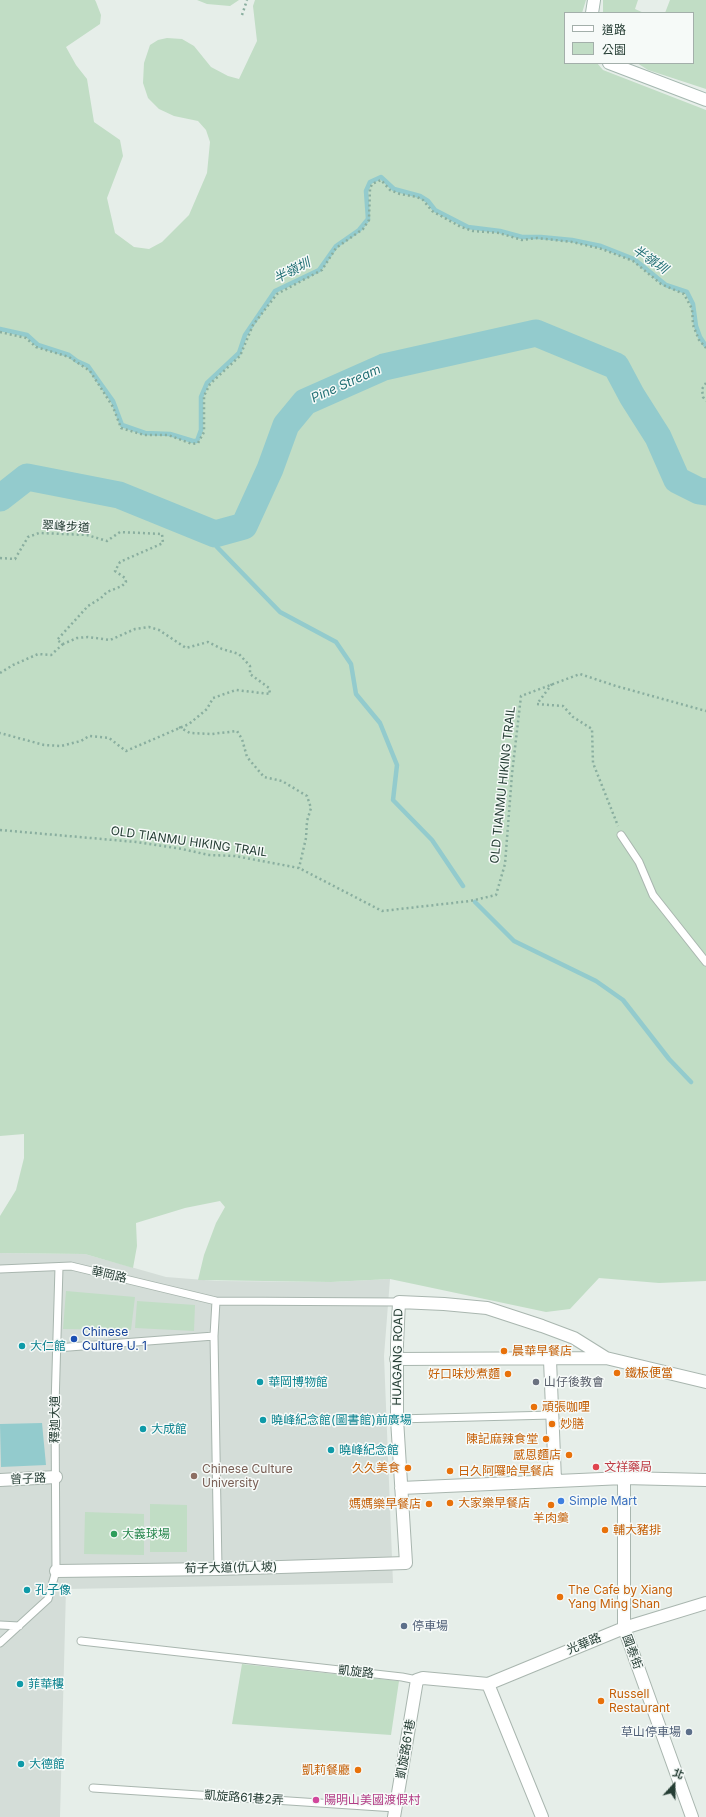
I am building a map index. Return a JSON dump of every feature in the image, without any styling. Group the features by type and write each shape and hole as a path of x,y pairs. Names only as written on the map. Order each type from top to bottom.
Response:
{"street":[{"path":"592,12 594,0"},
{"path":"613,64 706,100"},
{"name":"HUAGANG ROAD","path":"406,1563 397,1419 396,1359 399,1302 487,1308 574,1338 606,1358 706,1382"},
{"path":"396,1359 550,1360 606,1358"},
{"path":"550,1360 555,1480"},
{"name":"曾子路","path":"0,1480 56,1477"},
{"path":"401,1488 624,1478 706,1480"},
{"name":"國泰街","path":"624,1478 624,1628 692,1817"},
{"name":"荀子大道(仇人坡)","path":"56,1571 218,1569 406,1563"},
{"name":"光華路","path":"488,1684 624,1628 706,1603"},
{"name":"凱旋路","path":"417,1680 423,1678 488,1684"},
{"name":"凱旋路61巷","path":"395,1813 417,1680"},
{"path":"488,1684 542,1817"}],"lane":[{"path":"621,835 639,862 653,895 706,962"},
{"name":"釋迦大道","path":"0,1643 48,1599 56,1571 56,1348 59,1266"},
{"name":"華岡路","path":"0,1269 71,1266 216,1300 399,1302"},
{"path":"216,1300 214,1336 218,1569"},
{"path":"56,1348 214,1336"},
{"path":"397,1419 552,1415"},
{"path":"0,1625 19,1626"},
{"name":"凱旋路","path":"81,1641 402,1677 417,1680"},
{"name":"凱旋路61巷2弄","path":"93,1788 395,1813"}],"path":[{"path":"242,15 247,0"},
{"path":"0,332 26,338 36,347 68,357 90,371 113,407 121,428 144,435 168,435 192,444 198,443 204,432 204,396 210,384 240,356 253,325 277,294 322,270 336,248 363,229 369,220 370,189 372,184 381,180 390,190 424,200 432,211 472,231 499,233 522,240 537,238 572,242 602,249 633,261 661,284 684,294 692,309 693,326 699,340 706,348"},
{"path":"706,383 702,389 703,398 706,401"},
{"name":"翠峰步道","path":"0,558 15,559 28,537 39,533 88,536 107,541 120,532 162,534 163,543 120,562 115,571 125,578 126,582 122,586 107,592 101,598 88,606 57,640 63,644"},
{"path":"0,673 13,664 38,654 51,655 63,644 77,638 88,637 110,640 135,629 149,627 159,630 186,648 208,642 222,649 240,654 250,666 250,674 269,688 270,694 236,690 213,698 208,709 189,724 126,750 109,738 89,736 81,741 61,746 44,745 0,733"},
{"name":"OLD TIANMU HIKING TRAIL","path":"0,830 65,835 155,845 209,855 235,856 299,868 382,911 470,901 496,895 505,864 512,774 521,696 580,674 616,686 706,711"},
{"path":"552,684 538,704 563,706 573,717 592,729 592,764 621,835"},
{"path":"179,727 190,732 212,734 237,731 242,739 247,757 264,777 282,781 308,796 311,808 307,821 306,838 299,868"}],"shaded area":[{"name":"Chinese Culture University","path":"0,1253 85,1254 166,1277 217,1281 331,1282 390,1279 384,1356 393,1583 66,1589 60,1817 0,1817"}],"green space":[{"path":"0,0 95,0 101,15 100,24 66,47 76,65 87,79 94,122 120,140 123,156 107,198 115,233 134,247 149,249 162,242 189,215 207,173 210,142 206,130 198,121 174,116 159,109 148,98 143,83 144,63 150,45 158,40 167,38 182,39 194,46 211,67 228,76 239,79 257,41 253,6 255,0 586,0 582,12 564,12 564,64 598,64 603,70 706,110 706,1281 659,1283 599,1278 570,1309 546,1312 390,1279 331,1282 198,1280 204,1255 216,1223 225,1207 220,1201 185,1208 136,1223 137,1246 133,1268 85,1254 0,1253 0,1216 16,1190 24,1158 24,1134 0,1136"},
{"path":"197,0 239,0 230,6 207,4"},
{"path":"603,0 638,0 635,9 642,12 603,12"},
{"path":"670,0 706,0 706,89 648,70 639,64 694,64 694,12 665,12"},
{"path":"66,1291 135,1297 131,1330 63,1329"},
{"path":"137,1301 195,1305 194,1331 135,1328"},
{"path":"150,1504 187,1505 187,1552 150,1552"},
{"path":"85,1512 144,1514 144,1555 84,1554"},
{"path":"242,1664 399,1681 391,1735 232,1724"}],"water":[{"path":"42,1423 46,1465 1,1467 0,1424"}],"waterway":[{"name":"半嶺圳","path":"0,329 27,335 38,345 69,355 88,366 113,401 122,425 145,433 170,434 197,441 201,430 201,397 207,383 239,353 245,335 275,291 319,270 336,246 359,230 368,219 366,191 370,182 381,177 394,189 420,196 428,201 435,210 468,227 500,231 522,237 572,240 601,246 634,259 666,285 687,292 693,304 696,326 700,337 706,346"},
{"name":"Pine Stream","path":"0,498 27,477 119,495 215,534 244,526 270,469 286,425 305,402 384,367 536,333 616,366 632,396 658,437 677,480 699,491 706,492"},
{"path":"215,534 217,547 280,612 336,642 351,664 356,694 380,723 397,765 393,800 432,840 463,886"},
{"path":"475,902 514,941 596,981 623,1000 669,1059 691,1082"}],"place":[{"name":"Chinese Culture U. 1","path":"74,1339"},
{"name":"大仁館","path":"22,1346"},
{"name":"晨華早餐店","path":"504,1351"},
{"name":"鐵板便當","path":"617,1373"},
{"name":"好口味炒煮麵","path":"508,1374"},
{"name":"華岡博物館","path":"260,1382"},
{"name":"山仔後教會","path":"536,1382"},
{"name":"頑張咖哩","path":"534,1407"},
{"name":"曉峰紀念館(圖書館)前廣場","path":"263,1420"},
{"name":"妙膳","path":"552,1424"},
{"name":"大成館","path":"143,1429"},
{"name":"陳記麻辣食堂","path":"546,1439"},
{"name":"曉峰紀念館","path":"331,1450"},
{"name":"感恩麵店","path":"569,1455"},
{"name":"文祥藥局","path":"596,1467"},
{"name":"久久美食","path":"408,1468"},
{"name":"日久阿囉哈早餐店","path":"450,1471"},
{"name":"Chinese Culture University","path":"194,1476"},
{"name":"Simple Mart","path":"561,1501"},
{"name":"大家樂早餐店","path":"450,1503"},
{"name":"媽媽樂早餐店","path":"429,1504"},
{"name":"羊肉羹","path":"551,1505"},
{"name":"輔大豬排","path":"605,1530"},
{"name":"大義球場","path":"114,1534"},
{"name":"孔子像","path":"27,1590"},
{"name":"The Cafe by Xiang Yang Ming Shan","path":"560,1597"},
{"name":"停車場","path":"404,1626"},
{"name":"菲華樓","path":"20,1684"},
{"name":"Russell Restaurant","path":"601,1701"},
{"name":"草山停車場","path":"689,1732"},
{"name":"大德館","path":"21,1764"},
{"name":"凱莉餐廳","path":"358,1770"},
{"name":"陽明山美國渡假村","path":"316,1800"}]}
